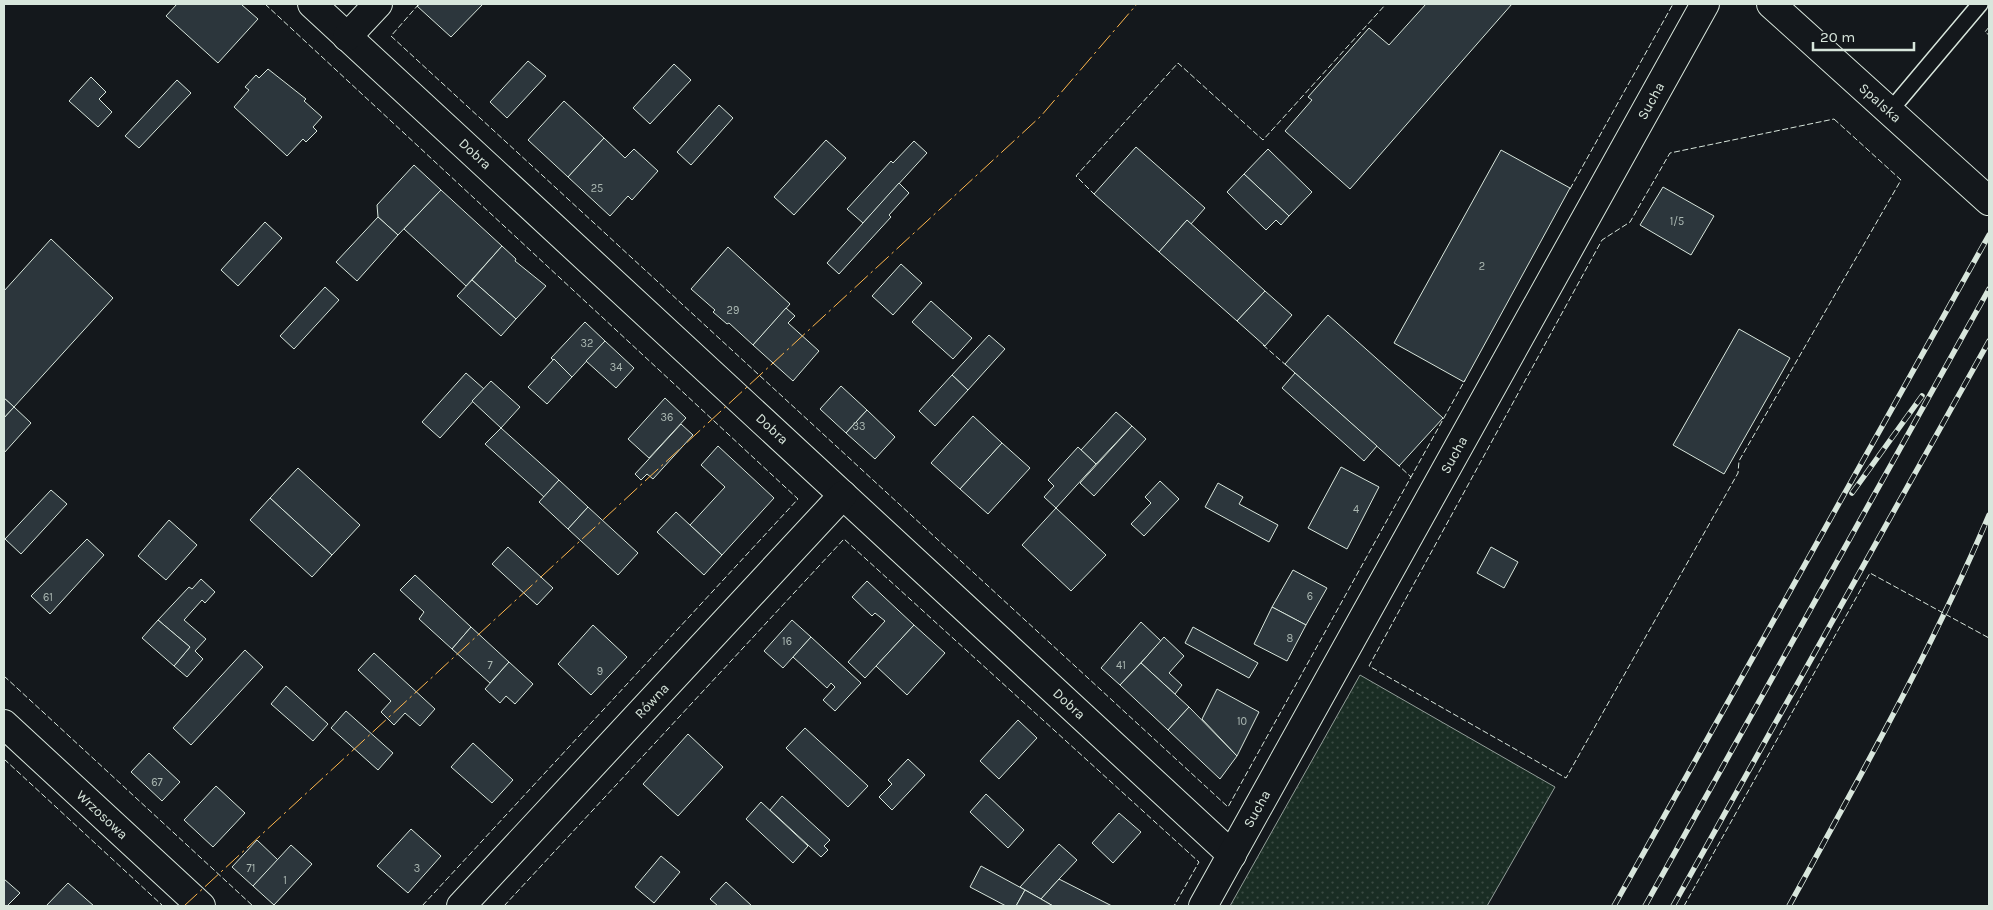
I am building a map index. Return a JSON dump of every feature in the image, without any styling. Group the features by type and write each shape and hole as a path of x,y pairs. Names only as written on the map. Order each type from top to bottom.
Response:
{"street":[{"name":"Dobra","path":"312,4 1232,855"},
{"path":"348,37 378,4"},
{"name":"Sucha","path":"1203,906 1706,4"},
{"name":"Spalska","path":"1771,4 1989,201"},
{"name":"Równa","path":"461,906 843,495"},
{"name":"Wrzosowa","path":"4,724 201,906"}],"lane":[{"path":"1890,112 1980,4"}],"green space":[{"path":"1360,675 1555,787 1487,906 1230,906"}],"building":[{"path":"177,4 243,4 258,19 218,63 166,16"},
{"path":"420,4 483,4 451,37 417,6"},
{"path":"1426,4 1512,4 1350,189 1285,131 1312,100 1308,97 1369,28 1389,45"},
{"path":"528,61 546,76 507,118 490,102"},
{"path":"674,64 691,80 650,124 633,108"},
{"path":"268,69 306,99 304,101 322,117 313,127 317,131 306,142 303,139 287,156 234,107 249,90 245,87 256,75 259,78"},
{"path":"91,77 106,92 99,99 112,112 98,127 69,101"},
{"path":"177,80 191,93 139,148 125,136"},
{"path":"564,101 604,138 568,177 528,140"},
{"path":"719,105 733,118 691,165 677,152"},
{"path":"604,138 625,158 634,149 658,171 632,200 628,196 610,216 568,177"},
{"path":"826,140 846,158 794,215 774,197"},
{"path":"914,141 927,153 863,223 847,209 891,161 893,163"},
{"path":"1136,147 1205,208 1191,224 1187,220 1159,252 1094,194"},
{"path":"1268,149 1312,192 1289,216 1244,174"},
{"path":"1501,150 1570,188 1464,382 1394,343"},
{"path":"414,165 441,190 398,235 378,217 377,205"},
{"path":"1244,174 1289,216 1281,225 1276,220 1266,230 1227,192"},
{"path":"899,183 909,193 889,215 891,217 839,274 827,263"},
{"path":"1663,187 1714,216 1691,255 1640,225"},
{"path":"441,190 502,246 466,286 404,229"},
{"path":"378,217 398,235 357,281 336,262"},
{"path":"1187,220 1265,291 1237,321 1159,252"},
{"path":"265,222 282,238 238,286 221,270"},
{"path":"51,239 113,298 14,407 4,398 4,291"},
{"path":"502,246 516,259 515,261 546,286 516,319 472,280"},
{"path":"728,247 790,304 753,345 729,323 727,324 713,312 715,310 691,289"},
{"path":"901,264 922,283 893,315 872,296"},
{"path":"472,280 516,319 501,336 457,296"},
{"path":"325,287 339,300 294,349 280,336"},
{"path":"1265,291 1292,315 1265,346 1237,321"},
{"path":"931,301 972,338 953,359 912,322"},
{"path":"786,308 795,316 788,323 819,351 793,381 753,345"},
{"path":"1328,315 1443,418 1399,466 1285,364"},
{"path":"585,322 605,341 572,377 551,358"},
{"path":"1739,329 1790,358 1724,474 1673,445"},
{"path":"989,335 1005,349 968,390 952,375"},
{"path":"605,341 634,368 616,388 586,361"},
{"path":"554,359 572,377 547,404 528,387"},
{"path":"466,373 484,389 440,438 422,422"},
{"path":"1295,373 1377,446 1364,461 1282,388"},
{"path":"952,375 968,390 935,426 919,411"},
{"path":"491,381 520,407 501,428 472,401"},
{"path":"841,386 867,410 846,433 820,409"},
{"path":"4,398 14,407 4,418"},
{"path":"665,398 686,418 649,458 628,439"},
{"path":"14,407 31,423 4,453 4,418"},
{"path":"867,410 895,437 875,459 846,433"},
{"path":"1116,412 1132,426 1096,464 1081,450"},
{"path":"973,416 1002,443 960,489 931,463"},
{"path":"681,424 693,435 653,479 647,474 641,480 635,474"},
{"path":"1132,426 1146,439 1094,496 1080,483"},
{"path":"501,428 559,480 544,497 485,444"},
{"path":"1002,443 1030,468 988,514 960,489"},
{"path":"718,446 774,498 722,555 690,525 725,487 701,465"},
{"path":"1078,447 1096,464 1056,508 1044,497 1054,486 1048,480"},
{"path":"1341,467 1379,487 1347,549 1308,528"},
{"path":"298,468 360,525 332,555 270,498"},
{"path":"559,480 588,507 568,529 539,502"},
{"path":"1160,481 1179,499 1144,536 1131,524 1151,503 1145,497"},
{"path":"1218,483 1243,497 1239,504 1278,525 1269,542 1205,507"},
{"path":"51,490 67,504 21,554 5,539"},
{"path":"270,498 332,555 312,577 250,520"},
{"path":"588,507 638,553 618,575 568,529"},
{"path":"1056,508 1106,555 1071,591 1022,545"},
{"path":"676,512 722,555 704,575 657,532"},
{"path":"169,520 197,545 166,580 138,556"},
{"path":"87,539 104,555 50,614 31,596"},
{"path":"508,547 553,588 537,605 492,564"},
{"path":"1491,547 1518,562 1504,588 1477,573"},
{"path":"1293,570 1327,588 1306,625 1272,607"},
{"path":"415,575 471,627 452,649 419,619 424,612 400,590"},
{"path":"201,579 215,592 205,603 202,600 184,620 206,639 195,651 203,659 187,677 174,666 190,647 158,620 189,587 192,589"},
{"path":"867,581 914,625 865,678 848,662 885,621 875,613 872,616 852,597"},
{"path":"1272,607 1306,625 1287,661 1254,644"},
{"path":"158,620 190,647 174,666 142,638"},
{"path":"792,620 811,637 783,668 764,651"},
{"path":"1141,622 1161,641 1120,685 1101,668"},
{"path":"593,625 627,657 591,695 558,664"},
{"path":"914,625 945,653 907,695 876,666"},
{"path":"471,627 509,662 490,683 452,649"},
{"path":"1193,627 1258,663 1249,678 1185,643"},
{"path":"811,637 861,683 835,711 823,700 835,687 831,683 827,688 793,657"},
{"path":"1164,637 1184,656 1169,673 1182,685 1175,694 1141,663"},
{"path":"245,650 263,667 191,745 173,728"},
{"path":"374,653 435,709 420,726 405,713 394,725 381,712 391,701 358,670"},
{"path":"509,662 533,684 515,704 506,696 500,703 485,689"},
{"path":"1141,663 1189,707 1168,730 1120,685"},
{"path":"286,686 328,724 313,741 271,704"},
{"path":"1217,689 1259,712 1237,756 1202,719"},
{"path":"1189,707 1237,756 1220,779 1168,730"},
{"path":"346,711 393,753 378,770 331,728"},
{"path":"1018,720 1037,738 999,779 980,761"},
{"path":"805,728 868,786 848,807 786,748"},
{"path":"688,734 723,767 678,816 643,784"},
{"path":"473,743 513,780 492,803 451,767"},
{"path":"149,753 180,782 162,801 131,772"},
{"path":"908,759 925,775 892,810 879,797 892,784 888,780"},
{"path":"216,786 245,813 213,847 184,820"},
{"path":"986,794 1024,830 1008,848 970,812"},
{"path":"782,796 830,840 824,846 828,850 821,857 770,810"},
{"path":"761,802 808,846 793,863 746,819"},
{"path":"1119,813 1141,832 1113,863 1092,843"},
{"path":"411,829 441,856 408,893 377,866"},
{"path":"257,840 278,860 253,886 232,867"},
{"path":"1059,844 1077,860 1041,899 1020,887"},
{"path":"291,845 312,864 274,905 253,886"},
{"path":"661,856 680,872 654,903 635,887"},
{"path":"981,866 1025,890 1016,906 1006,906 970,887"},
{"path":"4,879 20,893 7,906 4,906"},
{"path":"1059,879 1112,906 1053,906 1041,899"},
{"path":"726,882 752,906 718,906 710,899"},
{"path":"68,883 94,906 46,906"},
{"path":"1025,890 1041,899 1053,906 1016,906"}],"railway":[{"path":"1614,906 1989,235"},
{"path":"1645,906 1989,289"},
{"path":"1673,906 1989,341"},
{"path":"1852,493 1922,396"},
{"path":"1789,906 1919,664 1944,615 1989,515"}],"fence":[{"path":"265,4 798,499 422,906"},
{"path":"419,4 391,36 1228,807 1411,477 1397,464"},
{"path":"1095,195 1076,176 1178,63 1263,140 1386,4"},
{"path":"1570,189 1673,4"},
{"path":"1989,27 1985,32 1989,35"},
{"path":"1834,119 1901,180 1739,461 1738,473 1566,778 1369,666 1602,240 1630,222 1670,153 1834,119"},
{"path":"1263,345 1287,366"},
{"path":"1410,476 1465,380"},
{"path":"504,906 844,539 1199,862 1174,906"},
{"path":"1684,906 1870,573 1989,638"},
{"path":"4,676 253,906"},
{"path":"4,759 163,906"}],"power":[{"path":"184,906 1041,116 1137,4"}]}
